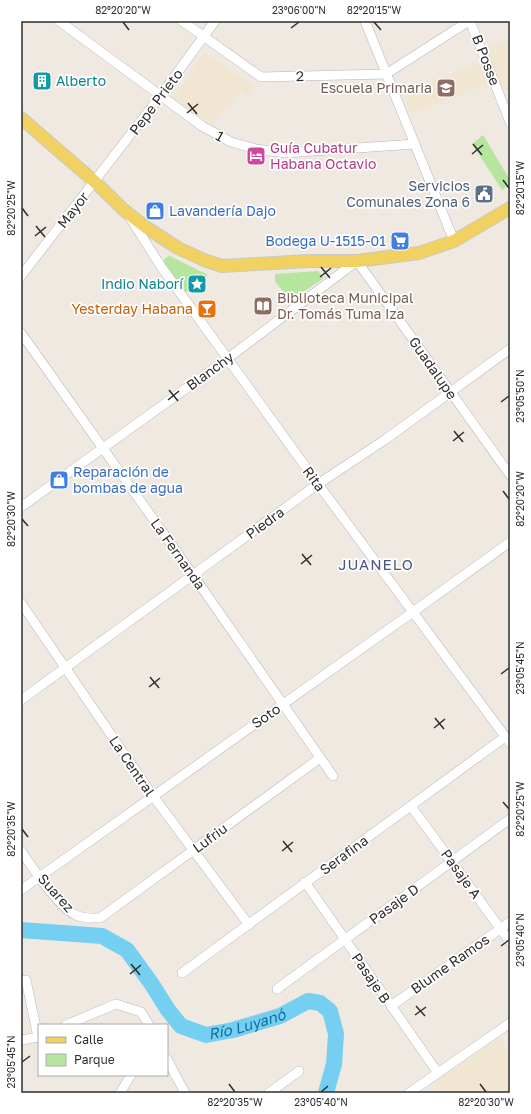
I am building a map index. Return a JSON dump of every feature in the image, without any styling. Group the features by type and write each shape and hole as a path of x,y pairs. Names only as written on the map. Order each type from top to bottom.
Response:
{"main road":[{"path":"21,118 95,182 125,211 147,228 178,248 204,260 222,266 308,261 357,261 419,253 454,241 510,208"}],"street":[{"name":"1","path":"59,21 202,126 231,142 256,149 285,153 415,144"},
{"name":"2","path":"182,21 261,77 386,74"},
{"name":"Pepe Prieto","path":"95,182 215,21"},
{"path":"365,21 454,241"},
{"path":"386,74 470,21"},
{"name":"B Posse","path":"470,21 510,122"},
{"name":"Mayor","path":"21,276 95,182"},
{"name":"Rita","path":"125,211 160,265 227,359 508,740"},
{"name":"Blanchy","path":"21,507 227,359 357,261"},
{"name":"Guadalupe","path":"357,261 510,475"},
{"name":"La Fernanda","path":"21,333 193,575 333,776"},
{"name":"Piedra","path":"21,700 318,484 386,439 450,391 510,349"},
{"name":"Soto","path":"21,890 414,612 510,542"},
{"name":"La Central","path":"21,603 153,796 249,924"},
{"name":"Serafina","path":"182,973 411,806 508,740"},
{"name":"Lufriu","path":"100,918 320,758"},
{"name":"Pasaje A","path":"411,806 510,942"},
{"name":"Pasaje D","path":"277,989 510,819"},
{"name":"Suarez","path":"21,851 60,903 75,915 86,918 100,918"},
{"name":"Pasaje B","path":"305,882 438,1073"},
{"name":"Blume Ramos","path":"390,1006 510,922"},
{"path":"21,981 26,980 38,1033"},
{"path":"68,1024 116,1004 141,1012 147,1024"},
{"path":"409,1093 510,1023"},
{"path":"21,1040 38,1037"},
{"path":"168,1061 185,1093"},
{"path":"269,1093 299,1072"},
{"path":"120,1093 130,1076"}],"shaded area":[{"path":"510,39 510,88 501,91 484,48"},
{"path":"204,52 254,86 247,96 240,91 228,109 225,108 213,126 173,99"},
{"name":"Escuela Primaria","path":"480,63 489,84 411,114 403,93"},
{"path":"499,1038 510,1053 510,1093 440,1093 434,1083"}],"green space":[{"path":"483,135 510,180 510,185 502,190 472,144"},
{"path":"170,256 208,275 184,294 163,265 165,259"},
{"path":"318,271 324,278 290,301 275,281 275,274"}],"waterway":[{"name":"Río Luyanó","path":"21,930 102,936 127,950 168,1010 181,1026 206,1035 233,1030 280,1016 308,1001 320,1003 330,1011 336,1034 334,1064 326,1093"}],"place":[{"name":"Alberto","path":"42,81"},
{"name":"Escuela Primaria","path":"446,88"},
{"name":"Guía Cubatur Habana Octavio","path":"256,156"},
{"name":"Servicios Comunales Zona 6","path":"484,194"},
{"name":"Lavandería Dajo","path":"155,211"},
{"name":"Bodega U-1515-01","path":"400,241"},
{"name":"Indio Naborí","path":"197,284"},
{"name":"Biblioteca Municipal Dr. Tomás Tuma Iza","path":"263,306"},
{"name":"Yesterday Habana","path":"207,309"},
{"name":"Reparación de bombas de agua","path":"59,480"}],"district":[{"name":"JUANELO","path":"376,565"}]}
